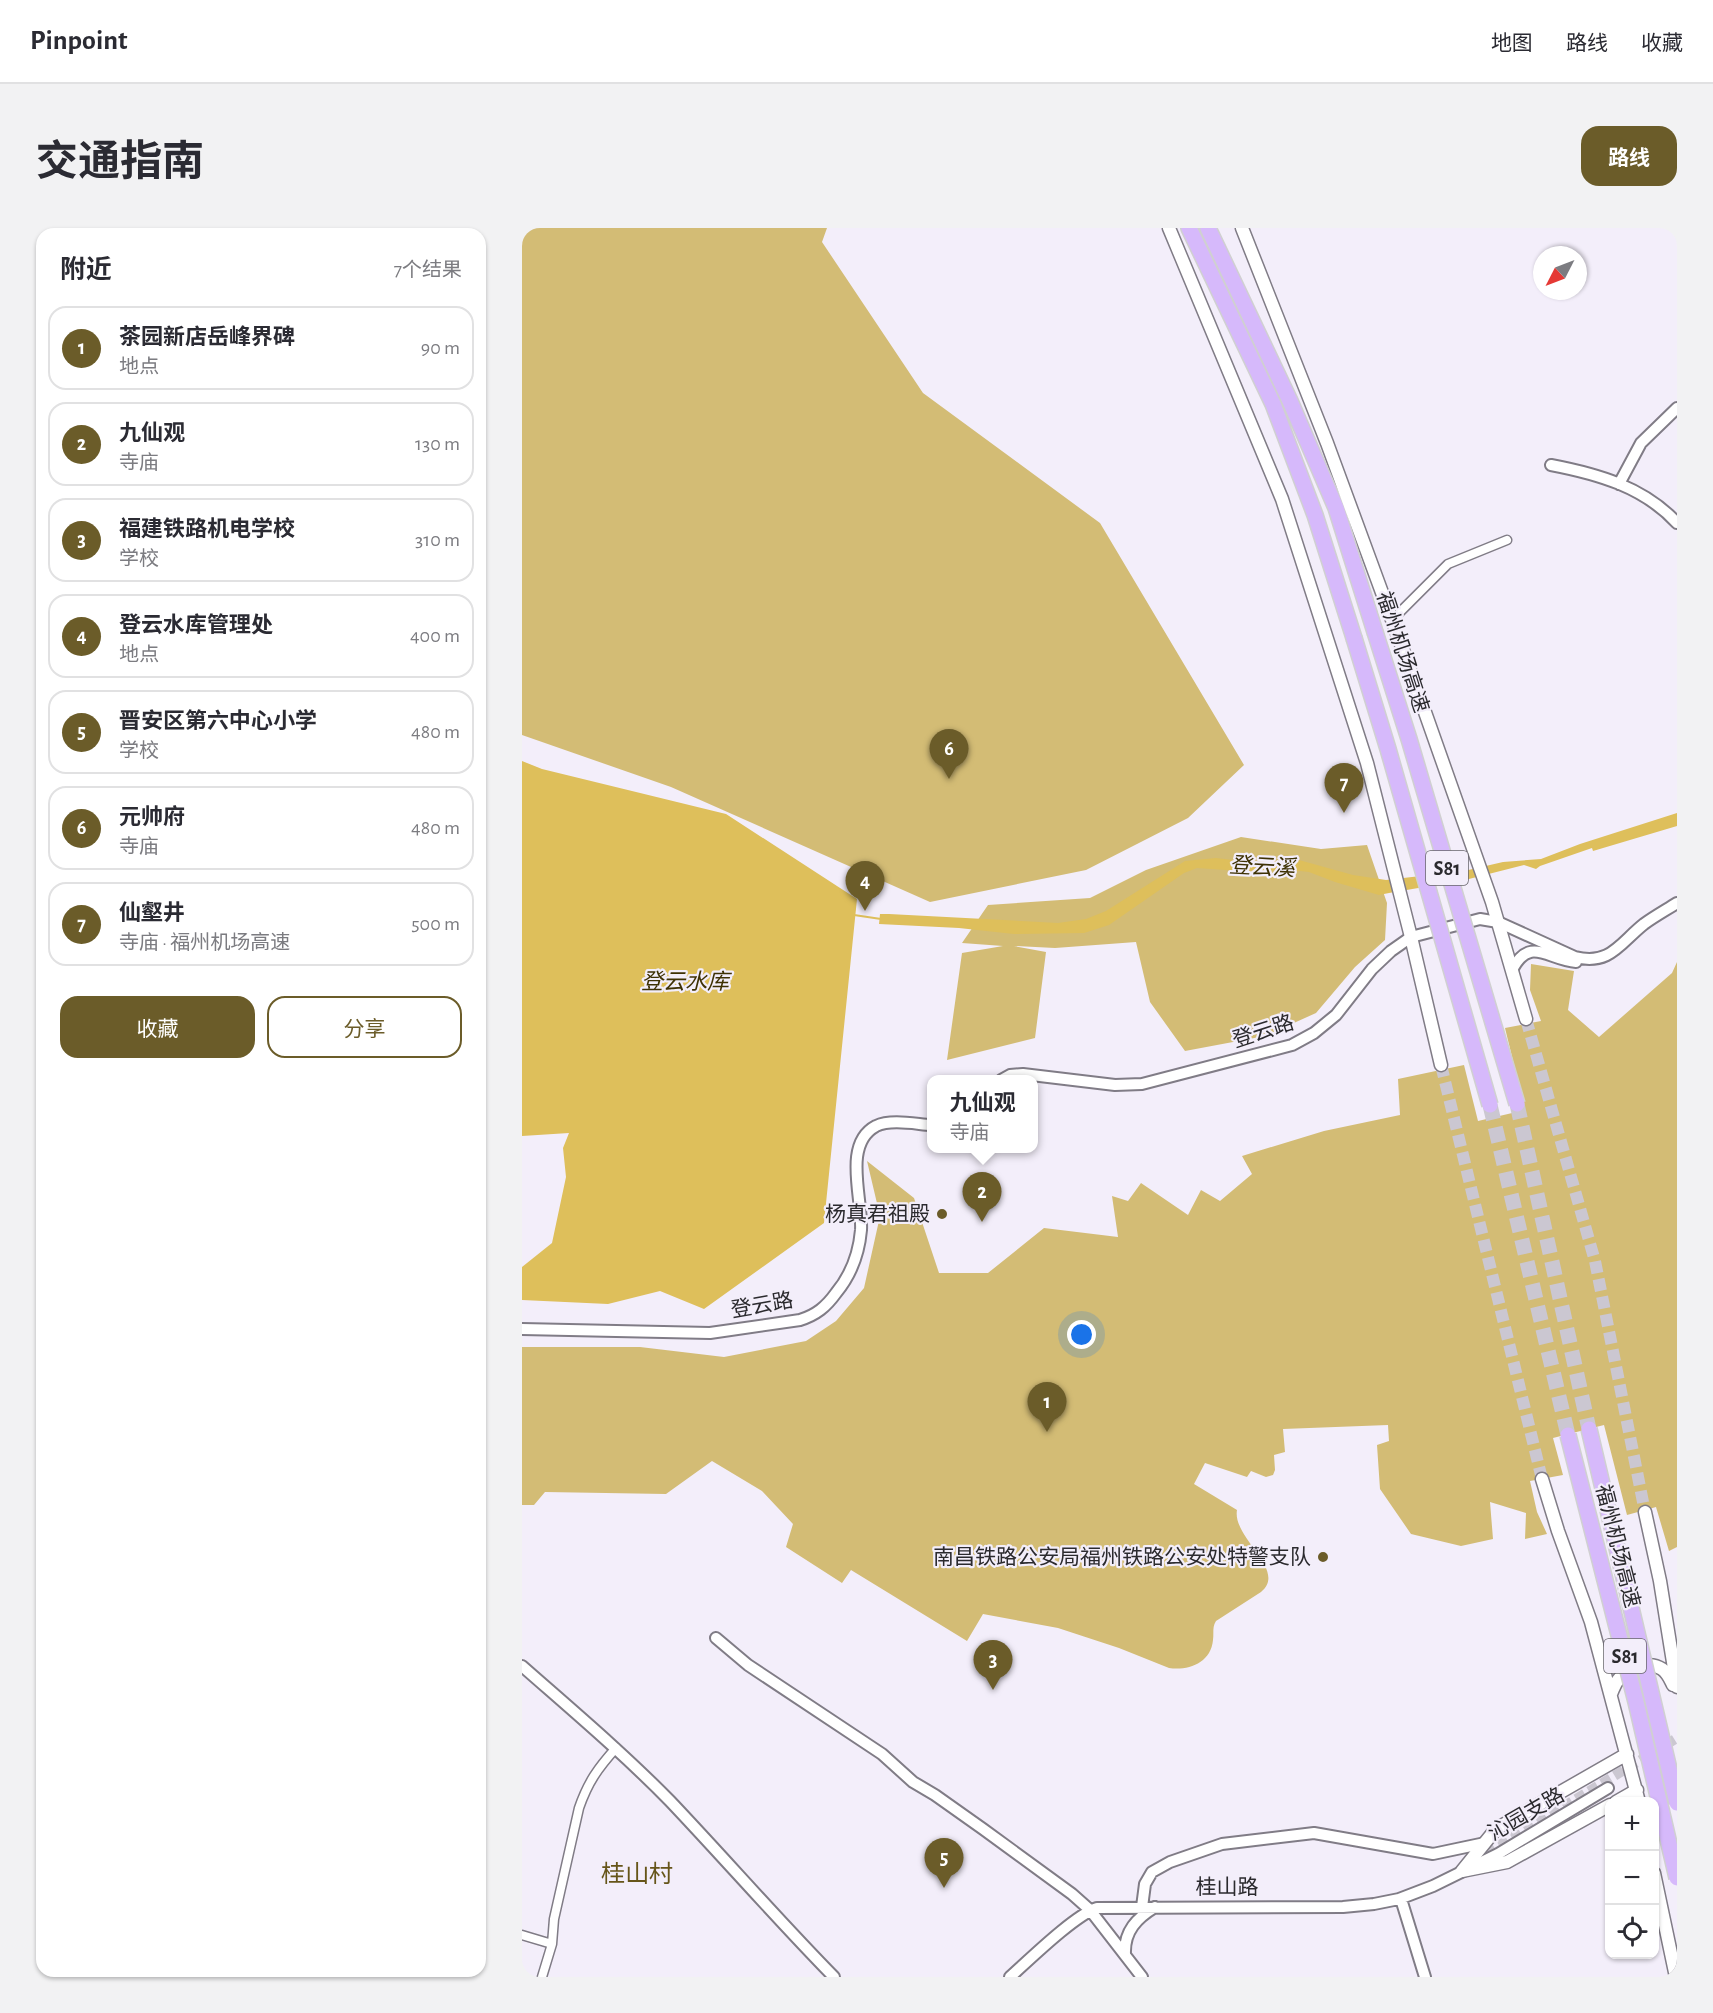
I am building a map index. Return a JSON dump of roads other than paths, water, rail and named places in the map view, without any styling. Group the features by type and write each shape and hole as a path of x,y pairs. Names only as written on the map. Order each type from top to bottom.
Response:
{"highway":[{"path":"1183,228 1207,267"},
{"name":"福州机场高速","path":"1189,228 1273,404 1315,515 1388,749 1490,1105"},
{"name":"福州机场高速","path":"1210,228 1290,401 1336,508 1413,751 1517,1104"},
{"name":"福州机场高速","path":"1589,1429 1677,1803"},
{"name":"福州机场高速","path":"1568,1435 1636,1702 1677,1878"}],"main road":[{"path":"1169,228 1282,499 1367,763 1441,1065"},
{"path":"1242,228 1327,443 1402,647 1492,902 1526,1019"},
{"path":"1542,1479 1591,1622 1638,1796"},
{"path":"1645,1512 1660,1581 1677,1687"},
{"path":"1611,1694 1618,1679 1624,1674 1642,1666 1651,1665 1660,1668 1668,1675 1677,1695"},
{"path":"1462,1871 1496,1829 1627,1754"},
{"path":"1462,1871 1507,1862 1605,1808"},
{"path":"1659,1897 1676,1977"}],"street":[{"path":"1619,483 1641,443 1677,408"},
{"path":"1551,465 1619,483 1647,498 1677,524"},
{"path":"1392,620 1448,564 1507,540"},
{"path":"1512,969 1520,957 1530,951 1576,962 1610,954 1642,925 1677,903"},
{"name":"登云路","path":"1038,1076 1115,1085 1142,1084 1292,1045 1314,1033 1336,1015 1372,969 1391,951 1411,937 1480,919 1498,922 1588,961"},
{"path":"1498,922 1518,936 1576,962"},
{"name":"登云路","path":"1010,1075 1031,1075"},
{"name":"登云路","path":"522,1329 710,1333 800,1320 811,1316 828,1304 842,1286 850,1273 857,1252 861,1227 857,1158 862,1138 873,1128 883,1124 927,1125"},
{"path":"716,1638 748,1665 882,1754 913,1782 983,1828 1064,1888 1090,1910 1142,1977"},
{"path":"522,1666 616,1748 670,1801 784,1926 834,1977"},
{"path":"542,1977 552,1944 554,1919 579,1808 596,1770 616,1748"},
{"name":"沁园支路","path":"1462,1871 1498,1854 1608,1788"},
{"path":"1142,1906 1145,1884 1152,1872 1170,1862 1222,1844 1314,1833 1433,1854 1485,1843"},
{"name":"桂山路","path":"1090,1910 1104,1907 1142,1906 1343,1907 1374,1905 1401,1899 1462,1871"},
{"path":"1401,1899 1425,1977"},
{"path":"1125,1954 1125,1944 1130,1928 1138,1919 1157,1906"},
{"path":"1010,1977 1090,1910"},
{"path":"522,1935 552,1944"}],"water":[{"name":"登云水库","path":"522,761 542,769 726,814 857,899 824,1223 704,1309 660,1291 608,1304 522,1300 522,1267 552,1243 566,1177 563,1148 569,1133 522,1136"},
{"path":"1677,813 1677,826 1593,851 1592,848 1536,869 1524,865 1465,880 1379,895 1309,872 1197,868 1184,873 1109,925 1084,933 1014,934 959,928 879,924 880,914 1058,923 1086,919 1106,911 1185,861 1216,858 1250,862 1299,860 1353,875 1386,880 1464,871 1503,862 1541,859"}],"waterway":[{"name":"登云溪","path":"854,915 881,919"}],"tunnel":[{"path":"1526,1019 1595,1261 1645,1512"},
{"path":"1441,1065 1542,1479"},
{"path":"1517,1104 1589,1429"},
{"path":"1490,1105 1568,1435"},
{"path":"1474,1862 1677,1738"}],"place":[{"name":"元帅府","path":"949,779"},
{"name":"仙壑井","path":"1344,813"},
{"name":"登云水库管理处","path":"865,911"},
{"name":"杨真君祖殿","path":"942,1214"},
{"name":"九仙观","path":"982,1222"},
{"name":"茶园新店岳峰界碑","path":"1047,1432"},
{"name":"南昌铁路公安局福州铁路公安处特警支队","path":"1323,1557"},
{"name":"福建铁路机电学校","path":"993,1690"},
{"name":"晋安区第六中心小学","path":"944,1888"}],"district":[{"name":"桂山村","path":"637,1874"}]}
